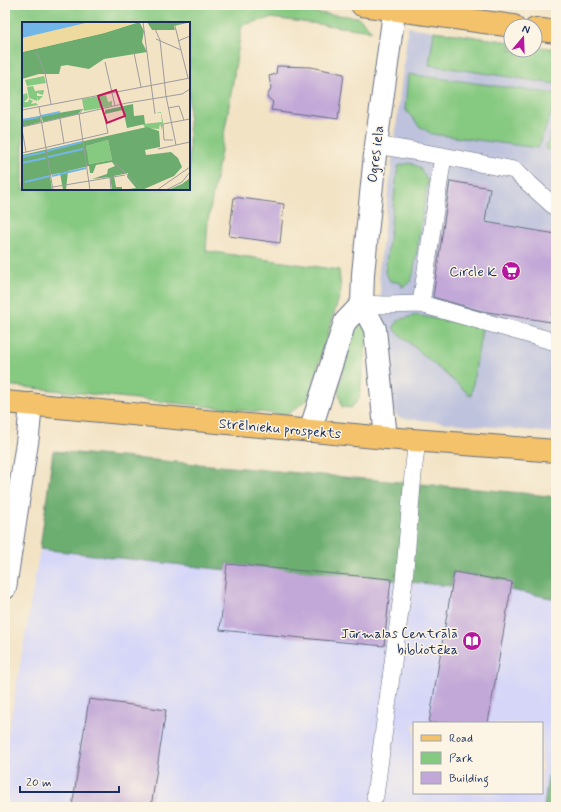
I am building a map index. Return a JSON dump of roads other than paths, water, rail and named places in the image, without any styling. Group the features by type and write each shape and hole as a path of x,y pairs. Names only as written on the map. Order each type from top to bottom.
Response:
{"main road":[{"path":"362,5 395,7 503,24"},
{"path":"543,30 556,32"},
{"name":"Strēlnieku prospekts","path":"5,402 386,438 556,451"}],"street":[{"name":"Ogres iela","path":"386,438 375,329 362,304 363,274 376,144 395,7"},
{"path":"310,431 345,322 362,304"},
{"path":"5,588 28,436 31,404"}],"lane":[{"path":"376,144 514,170 556,208"},
{"path":"421,304 443,156"},
{"path":"362,304 421,304 556,342"},
{"path":"375,796 404,581 412,474 417,440"}],"place":[{"name":"Circle K","path":"511,271"},
{"name":"Jūrmalas Centrālā bibliotēka","path":"472,641"}]}
